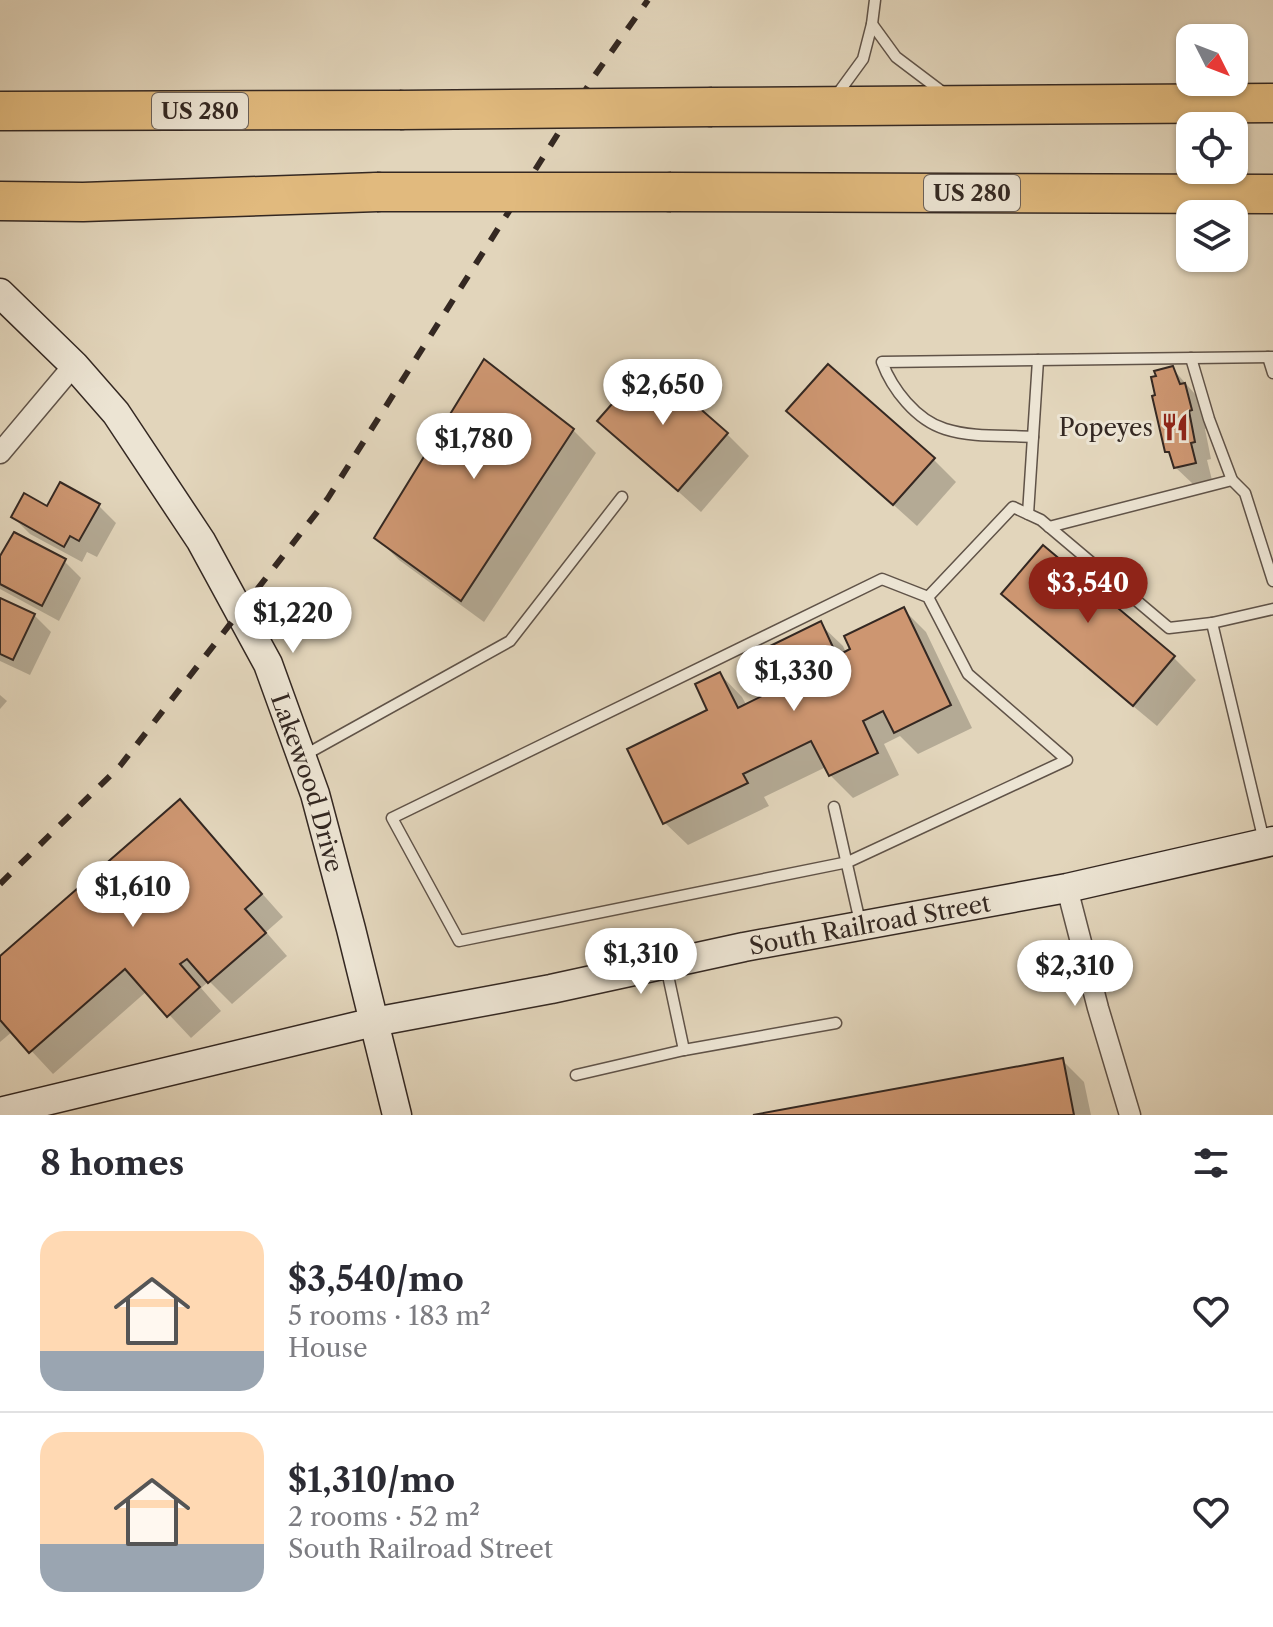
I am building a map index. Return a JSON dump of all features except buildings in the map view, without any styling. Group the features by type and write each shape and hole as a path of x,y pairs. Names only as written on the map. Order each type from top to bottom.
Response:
{"highway":[{"name":"US 280","path":"0,111 1273,103"},
{"name":"US 280","path":"0,201 83,202 377,192 1273,194"}],"street":[{"name":"Lakewood Drive","path":"0,293 74,365 116,413 201,541 268,664 323,824 397,1115"},
{"path":"0,453 74,365"},
{"name":"South Railroad Street","path":"0,1112 374,1022 861,925 1067,888 1269,842"},
{"path":"1067,888 1130,1115"}],"lane":[{"path":"829,106 863,59 875,0"},
{"path":"872,24 896,57 962,105"},
{"path":"1033,437 965,433 942,428 913,408 890,382 882,362 1270,357 1273,373"},
{"path":"1191,358 1209,419 1232,480 1245,493 1273,581"},
{"path":"1028,514 1038,360"},
{"path":"1049,527 1232,480"},
{"path":"301,757 510,641 622,497"},
{"path":"928,597 1013,507 1049,527 1169,628 1212,623 1273,609"},
{"path":"882,579 928,597 968,674 1067,760 848,862 459,941 392,818 882,579"},
{"path":"1212,623 1269,842"},
{"path":"834,807 861,925"},
{"path":"665,964 684,1050"},
{"path":"576,1075 684,1050 836,1023"}],"railway":[{"path":"0,884 120,766 328,498 595,75 648,0"}],"place":[{"name":"Popeyes","path":"1175,427"}]}
